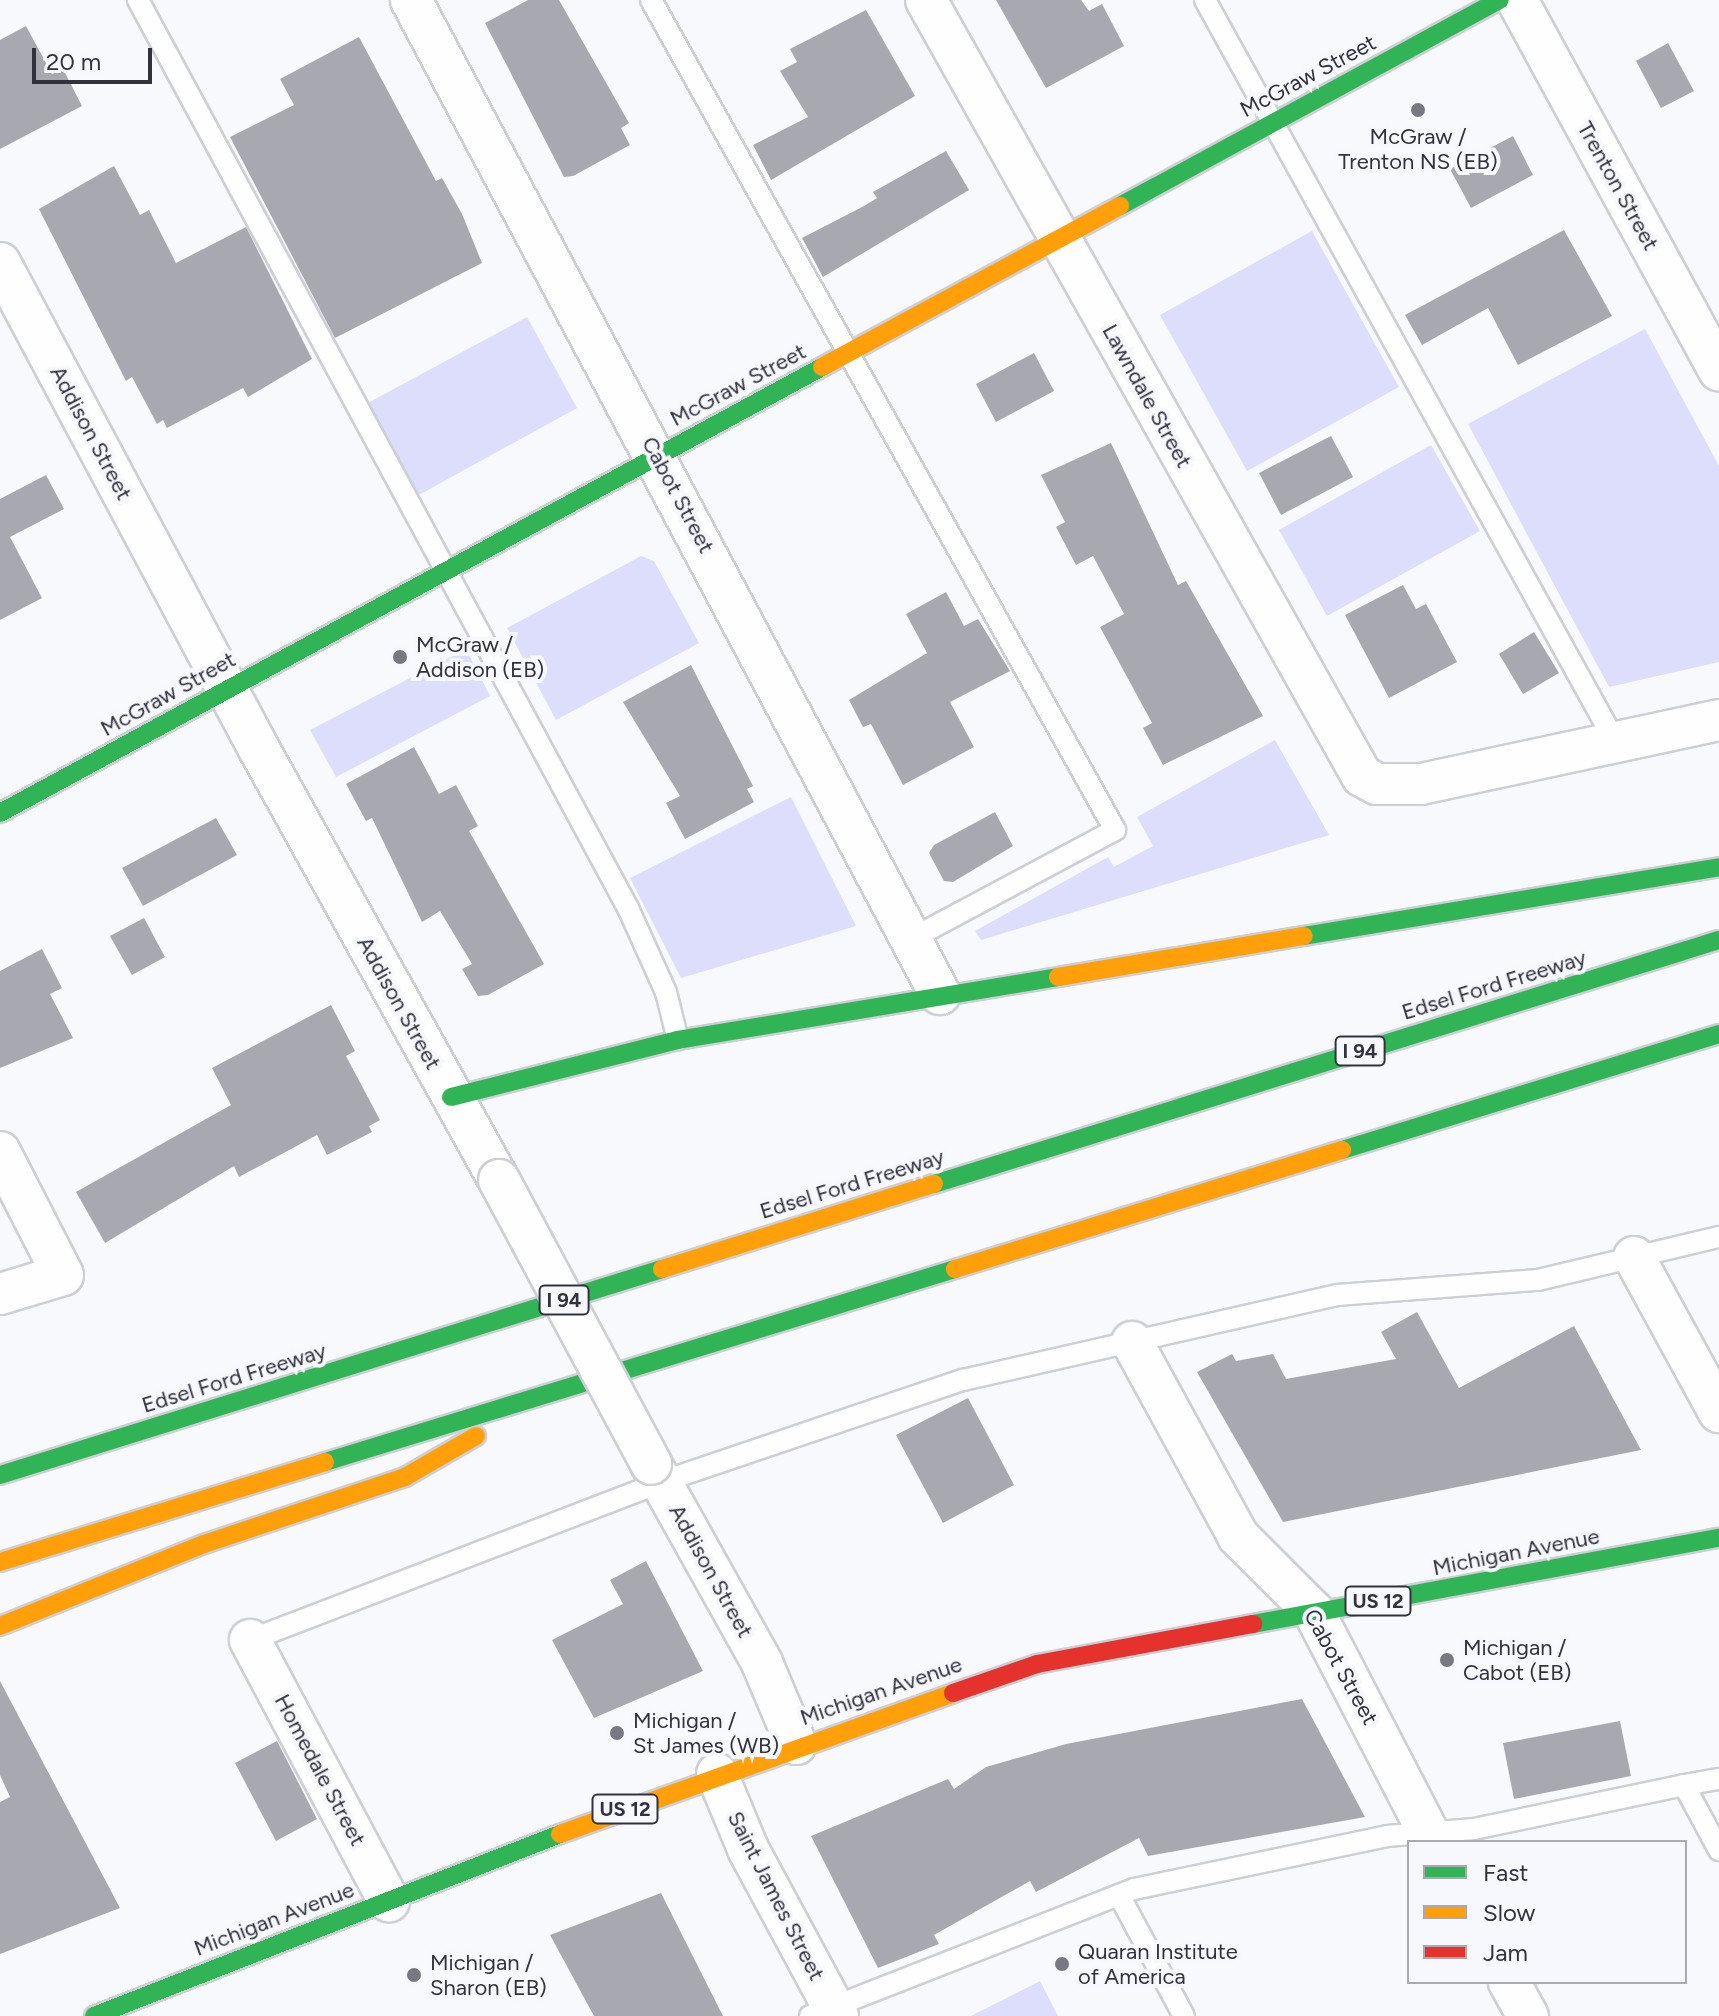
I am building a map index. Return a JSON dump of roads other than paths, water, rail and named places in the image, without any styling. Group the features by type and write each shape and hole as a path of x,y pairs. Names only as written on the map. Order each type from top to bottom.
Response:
{"main road":[{"name":"McGraw Street","path":"0,813 1500,0"},
{"path":"451,1097 678,1040 940,994 1719,867"},
{"name":"Edsel Ford Freeway","path":"0,1475 1719,940"},
{"path":"0,1562 536,1400 1719,1034"},
{"path":"0,1626 204,1544 405,1477 536,1400"},
{"name":"Michigan Avenue","path":"94,2016 161,2004 389,1901 796,1744 1037,1664 1719,1538"}],"street":[{"name":"Cabot Street","path":"411,0 657,456 940,994"},
{"name":"Lawndale Street","path":"926,0 1351,762 1377,784 1421,784 1616,743"},
{"name":"Trenton Street","path":"1517,0 1719,371"},
{"name":"Addison Street","path":"0,263 227,690 762,1663 796,1744"},
{"path":"1616,743 1719,720"},
{"path":"0,1152 63,1275 0,1294"},
{"path":"1634,1257 1719,1412"},
{"name":"Cabot Street","path":"1132,1342 1238,1536 1314,1612 1430,1837"},
{"name":"Homedale Street","path":"250,1640 389,1901"},
{"name":"Saint James Street","path":"717,1774 748,1849 827,2013"},
{"path":"1510,1984 1528,2016"}],"lane":[{"path":"138,0 628,908 666,992 678,1040"},
{"path":"651,0 846,354 1115,830 913,938"},
{"path":"1205,0 1616,743"},
{"path":"250,1640 656,1473 963,1380 1337,1295 1538,1280 1719,1237"},
{"path":"1410,1840 1719,1779"},
{"path":"1684,1785 1719,1850"},
{"path":"827,2013 1119,1895 1186,1873 1407,1840"},
{"path":"1119,1895 1184,2016"}],"place":[{"name":"McGraw / Trenton NS (EB)","path":"1418,110"},
{"name":"McGraw / Addison (EB)","path":"400,657"},
{"name":"Michigan / Cabot (EB)","path":"1447,1660"},
{"name":"Michigan / St James (WB)","path":"617,1733"},
{"name":"Quaran Institute of America","path":"1062,1964"},
{"name":"Michigan / Sharon (EB)","path":"414,1975"}]}
